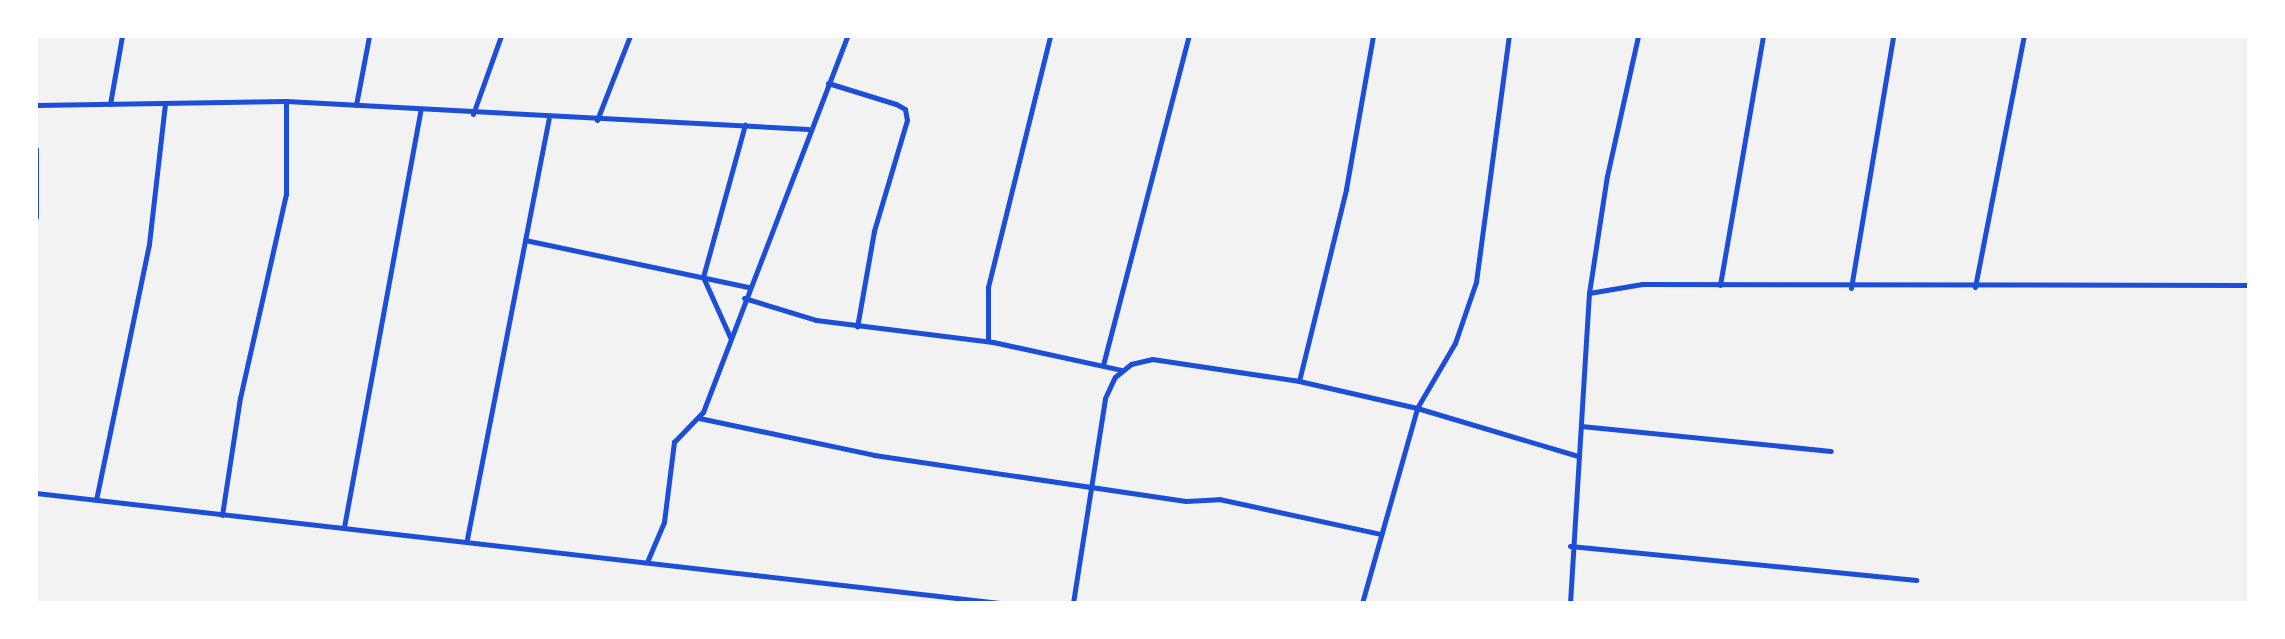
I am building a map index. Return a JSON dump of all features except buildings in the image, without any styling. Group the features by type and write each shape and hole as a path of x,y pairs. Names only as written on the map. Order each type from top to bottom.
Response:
{"street":[{"path":"110,104 122,36"},
{"path":"356,105 369,36"},
{"path":"472,114 501,36"},
{"path":"597,120 630,36"},
{"path":"647,562 664,522 671,450 699,418 808,129 847,36"},
{"path":"988,341 988,287 1050,36"},
{"path":"1103,365 1189,36"},
{"path":"1299,381 1346,189 1373,36"},
{"path":"1362,603 1417,408 1455,343 1476,282 1509,36"},
{"path":"1570,603 1570,546 1589,293 1638,36"},
{"path":"1720,285 1763,36"},
{"path":"1851,288 1893,36"},
{"path":"1975,287 2024,36"},
{"path":"828,83 896,104 905,109 907,120 874,231 857,327"},
{"path":"36,105 286,101 549,119 808,129"},
{"path":"222,515 240,398 281,223 286,101"},
{"path":"96,501 149,244 165,104"},
{"path":"344,527 420,111"},
{"path":"467,539 549,119"},
{"path":"730,337 703,277 745,125"},
{"path":"36,149 36,217"},
{"path":"525,240 748,287"},
{"path":"1589,293 1642,284 1851,288 2249,285"},
{"path":"744,298 857,327 988,341 1121,370 1152,359 1299,381 1417,408 1578,456"},
{"path":"1073,603 1105,398 1121,370"},
{"path":"699,418 874,455 1090,483 1186,501 1219,499 1381,534"},
{"path":"1581,426 1831,451"},
{"path":"36,493 467,539 1000,603"},
{"path":"1570,546 1916,580"}]}
